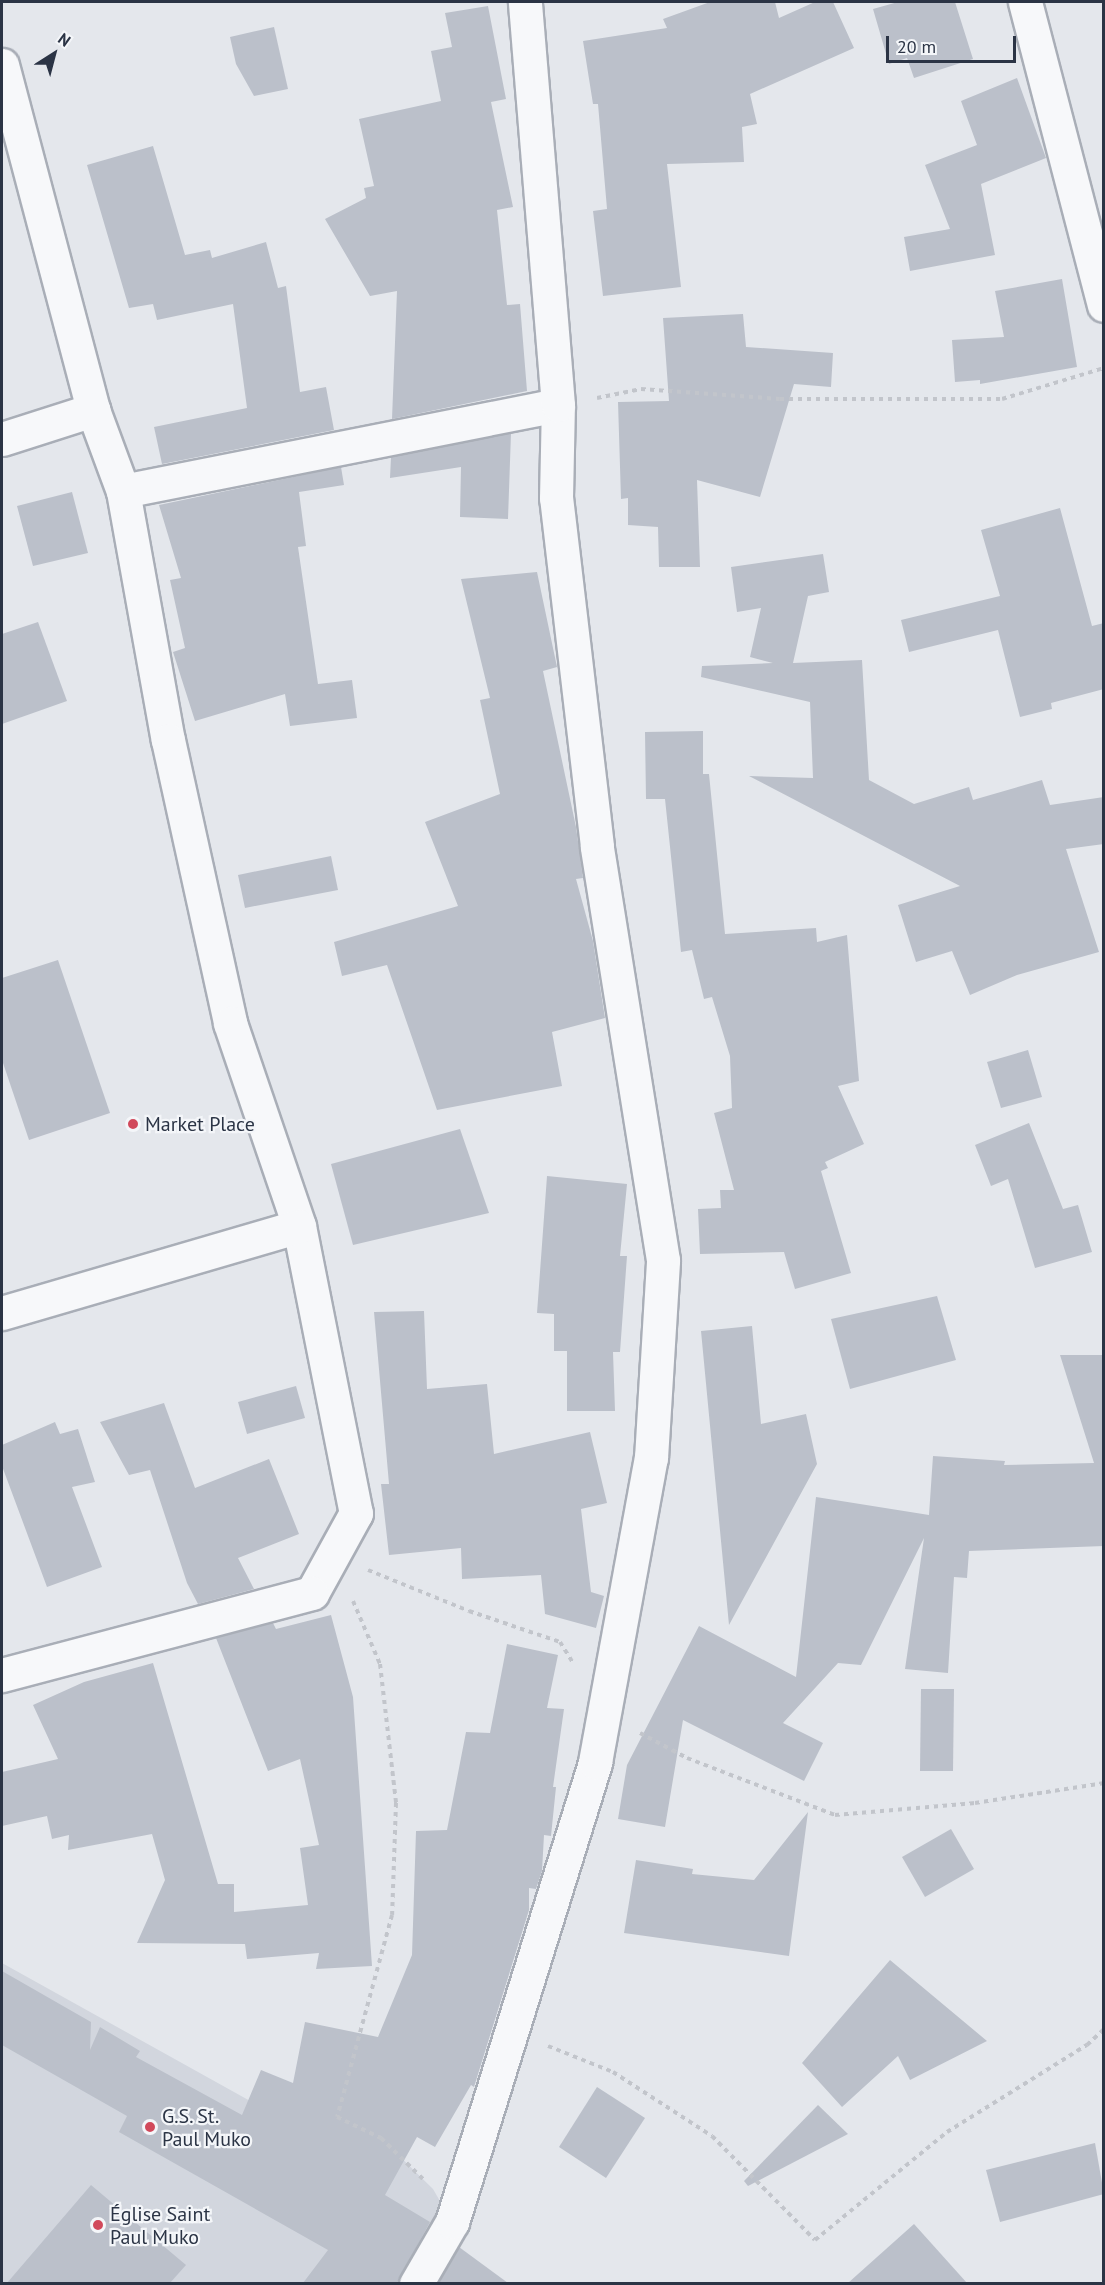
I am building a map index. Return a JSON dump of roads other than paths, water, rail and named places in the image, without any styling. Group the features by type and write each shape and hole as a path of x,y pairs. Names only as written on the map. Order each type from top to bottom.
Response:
{"street":[{"path":"416,2283 452,2222 595,1762 651,1458 663,1260 595,834 556,498 558,405 525,2"},
{"path":"1025,2 1104,304"},
{"path":"2,65 93,410 123,491 168,740 230,1023 299,1226 356,1513 312,1593 2,1675"},
{"path":"123,491 558,405"},
{"path":"2,439 93,410"},
{"path":"2,1313 299,1226"}],"place":[{"name":"Market Place","path":"133,1124"},
{"name":"G.S. St. Paul Muko","path":"150,2127"},
{"name":"Église Saint Paul Muko","path":"98,2225"}]}
